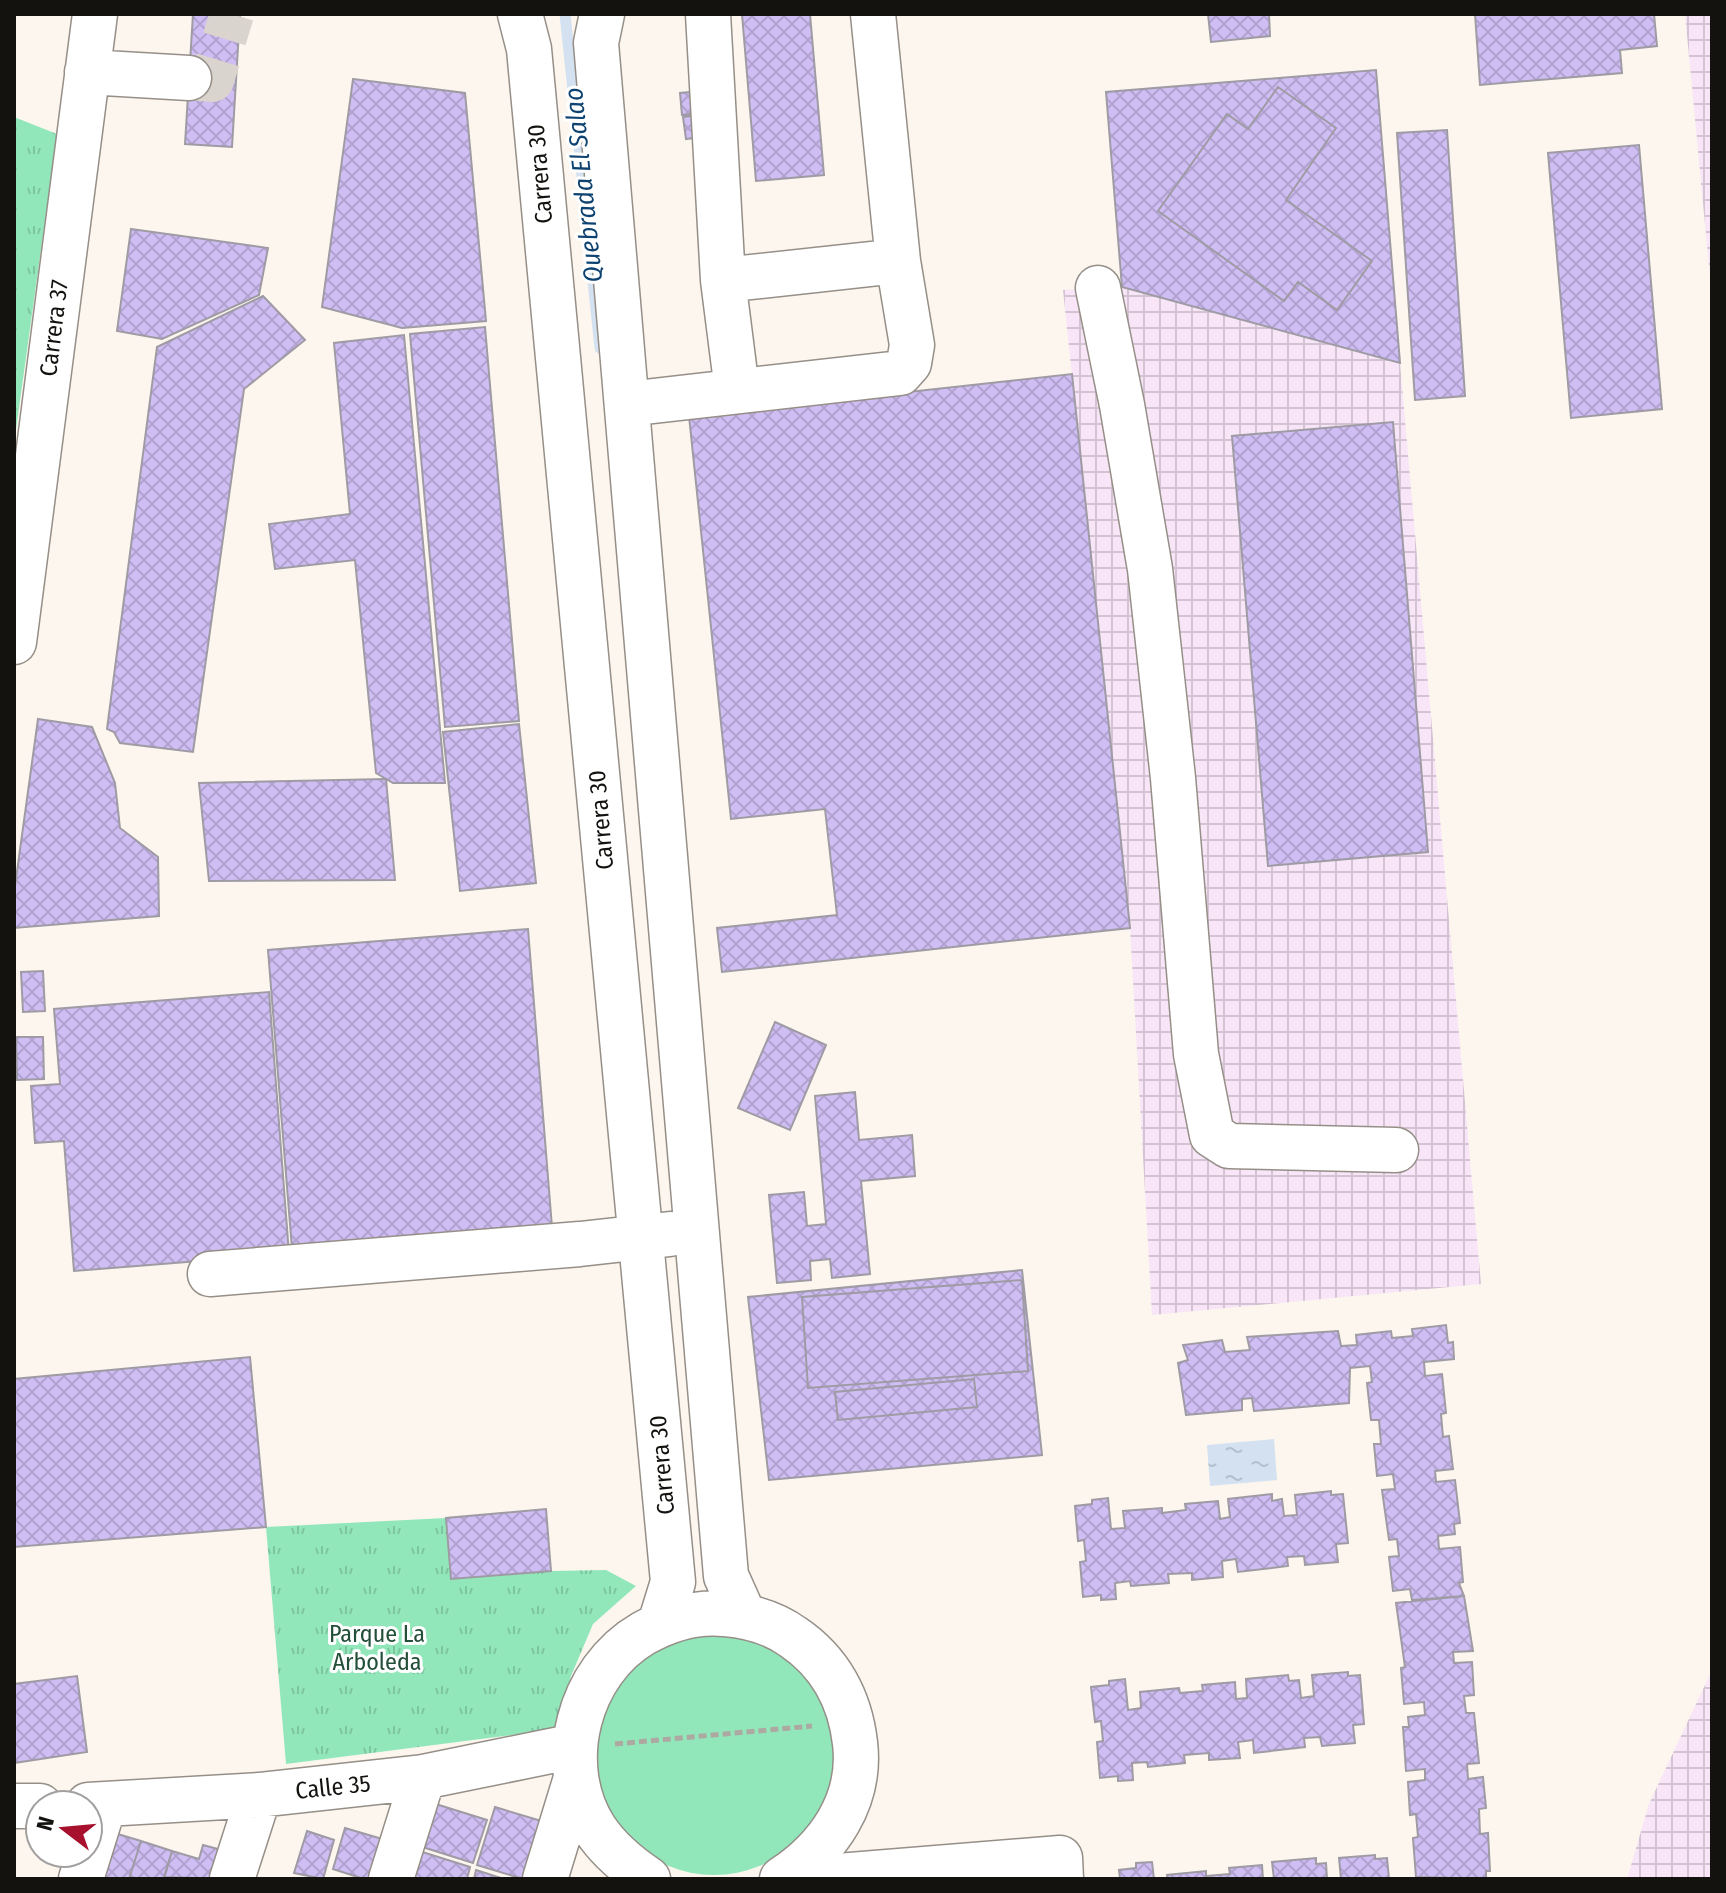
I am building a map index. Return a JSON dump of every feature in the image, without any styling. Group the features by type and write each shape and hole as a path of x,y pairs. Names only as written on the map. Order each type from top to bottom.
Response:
{"street":[{"name":"Carrera 37","path":"14,642 95,14"},
{"name":"Carrera 30","path":"520,14 529,49 673,1582 660,1624"},
{"path":"602,14 596,43 726,1576 744,1616"},
{"path":"708,14 723,280 737,390"},
{"path":"627,404 900,373 909,363 912,345 898,261 873,14"},
{"path":"87,72 189,78"},
{"path":"723,280 898,261"},
{"path":"1098,288 1150,569 1173,778 1196,1054 1212,1135 1229,1146 1396,1150"},
{"path":"210,1274 697,1231"},
{"path":"545,1879 576,1762 580,1716 592,1687 610,1661 633,1640 660,1624 688,1615 715,1613 766,1622 805,1645 836,1680 853,1722 855,1776 843,1814 821,1847 802,1866 782,1879"},
{"path":"576,1762 583,1803 594,1828 629,1867 648,1879"},
{"name":"Calle 35","path":"104,1805 259,1795 576,1762"},
{"path":"391,1879 423,1777"},
{"path":"232,1879 259,1795"},
{"path":"801,1879 1061,1869"}],"path":[{"path":"576,1762 671,1740 853,1722"}],"shaded area":[{"path":"1685,14 1712,14 1712,298"},
{"path":"1122,287 1400,363 1481,1284 1152,1315 1130,928 1063,290"},
{"path":"1712,1670 1712,1879 1627,1879 1649,1804"}],"green space":[{"path":"14,117 57,134 14,444"},
{"name":"Parque La Arboleda","path":"446,1518 451,1579 606,1570 636,1586 593,1624 571,1676 558,1729 286,1764 266,1527"},
{"path":"714,1635 737,1637 760,1644 781,1655 799,1670 814,1688 825,1709 832,1732 832,1778 825,1801 814,1822 799,1840 781,1855 760,1866 737,1873 714,1875 691,1873 668,1866 647,1855 629,1840 614,1822 603,1801 596,1778 594,1755 596,1732 603,1709 614,1688 629,1670 647,1655 668,1644 691,1637"}],"water":[{"path":"1274,1439 1277,1480 1210,1486 1207,1445"}],"building":[{"path":"193,14 240,14 232,147 185,144"},
{"path":"742,14 810,14 824,175 756,181"},
{"path":"1208,14 1269,14 1270,36 1211,42"},
{"path":"1475,14 1654,14 1657,46 1620,50 1622,73 1480,85"},
{"path":"1376,70 1400,363 1122,287 1106,92"},
{"path":"353,79 465,93 486,321 402,328 322,307"},
{"path":"1278,87 1336,128 1286,200 1372,261 1337,310 1298,282 1284,301 1158,211 1227,114 1248,129"},
{"path":"701,91 704,113 682,115 680,93"},
{"path":"705,114 708,136 686,139 683,117"},
{"path":"1447,130 1465,396 1415,400 1397,133"},
{"path":"1639,145 1662,409 1571,418 1548,153"},
{"path":"131,229 268,248 259,295 162,339 117,331"},
{"path":"263,296 305,340 244,389 193,752 120,743 114,732 107,729 157,347"},
{"path":"485,327 519,721 445,727 410,334"},
{"path":"404,335 445,783 393,783 376,773 355,560 275,569 269,524 350,514 334,343"},
{"path":"1072,374 1130,928 722,972 717,928 837,915 825,809 731,819 689,416"},
{"path":"1393,422 1428,852 1268,866 1232,436"},
{"path":"38,719 92,727 115,783 120,828 158,857 159,916 14,928 14,893"},
{"path":"519,724 536,883 460,891 443,732"},
{"path":"386,779 395,880 209,881 199,783"},
{"path":"528,929 552,1227 292,1249 268,950"},
{"path":"43,971 45,1011 23,1012 21,972"},
{"path":"269,992 289,1254 74,1271 64,1141 35,1143 31,1086 60,1084 54,1009"},
{"path":"775,1022 826,1045 790,1130 738,1108"},
{"path":"16,1037 43,1037 44,1079 17,1080"},
{"path":"855,1092 859,1140 912,1135 915,1176 861,1181 870,1274 832,1278 830,1259 810,1261 811,1280 777,1283 769,1195 804,1192 807,1226 826,1224 815,1096"},
{"path":"1022,1270 1042,1455 769,1480 748,1297"},
{"path":"1022,1280 1028,1371 808,1388 802,1297"},
{"path":"1446,1325 1448,1343 1453,1342 1454,1359 1424,1362 1425,1376 1442,1374 1446,1413 1441,1414 1443,1437 1449,1436 1453,1469 1435,1471 1436,1482 1455,1480 1460,1523 1454,1524 1455,1534 1438,1536 1439,1549 1460,1547 1463,1582 1459,1583 1464,1596 1412,1600 1410,1589 1393,1591 1389,1557 1399,1556 1397,1539 1389,1540 1382,1490 1395,1489 1393,1474 1377,1476 1374,1444 1381,1444 1379,1420 1371,1420 1367,1383 1372,1382 1370,1366 1350,1368 1349,1403 1254,1411 1252,1398 1242,1399 1242,1410 1186,1415 1178,1363 1188,1360 1183,1345 1222,1340 1225,1352 1250,1350 1247,1337 1338,1331 1341,1346 1357,1345 1356,1335 1391,1331 1392,1338 1413,1336 1412,1329"},
{"path":"250,1357 266,1527 14,1547 14,1379"},
{"path":"974,1379 977,1407 838,1420 835,1392"},
{"path":"1331,1491 1331,1495 1343,1494 1348,1543 1336,1544 1338,1562 1305,1565 1304,1556 1287,1557 1288,1566 1238,1572 1236,1559 1222,1561 1223,1577 1192,1580 1192,1573 1168,1574 1169,1583 1131,1586 1130,1581 1115,1583 1116,1599 1101,1600 1101,1595 1083,1597 1080,1562 1086,1561 1084,1540 1078,1541 1075,1506 1108,1498 1111,1529 1125,1528 1123,1511 1162,1508 1162,1513 1186,1510 1185,1504 1218,1501 1220,1519 1230,1517 1228,1499 1272,1494 1272,1501 1282,1499 1284,1516 1297,1515 1295,1495"},
{"path":"546,1509 551,1571 451,1579 446,1518"},
{"path":"1464,1596 1473,1651 1453,1652 1454,1663 1472,1662 1474,1695 1464,1696 1466,1713 1474,1713 1479,1763 1467,1764 1468,1779 1483,1777 1486,1808 1479,1809 1480,1834 1488,1833 1490,1871 1486,1871 1486,1879 1416,1877 1413,1838 1418,1837 1416,1814 1410,1815 1408,1782 1425,1780 1425,1769 1406,1771 1403,1727 1409,1727 1408,1717 1425,1715 1424,1702 1404,1704 1401,1668 1405,1667 1396,1603"},
{"path":"1348,1672 1348,1676 1360,1675 1364,1724 1353,1725 1355,1743 1322,1746 1320,1737 1304,1738 1305,1747 1254,1753 1253,1740 1238,1742 1240,1758 1209,1760 1209,1753 1184,1755 1185,1763 1148,1767 1147,1762 1132,1763 1133,1780 1118,1781 1118,1776 1100,1778 1097,1742 1103,1741 1101,1721 1095,1722 1091,1687 1125,1679 1128,1710 1141,1708 1140,1692 1179,1688 1180,1693 1203,1691 1202,1685 1235,1682 1236,1699 1247,1698 1246,1679 1288,1675 1289,1681 1299,1680 1301,1698 1314,1696 1312,1675"},
{"path":"77,1676 87,1752 14,1763 14,1684"},
{"path":"426,1801 487,1820 473,1863 413,1844"},
{"path":"495,1807 548,1823 531,1879 477,1865"},
{"path":"345,1828 399,1844 389,1879 364,1879 333,1869"},
{"path":"307,1831 334,1840 323,1879 294,1873"},
{"path":"111,1832 141,1841 129,1879 97,1879 100,1869 104,1869 104,1856"},
{"path":"141,1841 172,1851 164,1879 129,1879"},
{"path":"203,1845 229,1852 221,1879 164,1877 172,1851 199,1859"},
{"path":"416,1850 470,1867 467,1879 407,1879"},
{"path":"1375,1855 1375,1859 1387,1858 1389,1879 1341,1879 1339,1858"},
{"path":"1316,1858 1316,1864 1326,1863 1327,1879 1274,1879 1272,1862"},
{"path":"1152,1862 1154,1879 1120,1879 1119,1870 1136,1868 1136,1863"},
{"path":"1262,1865 1263,1879 1168,1879 1167,1875 1206,1871 1206,1876 1230,1874 1229,1868"},
{"path":"476,1870 504,1879 474,1879"}],"waterway":[{"name":"Quebrada El Salao","path":"565,14 600,348"}],"tunnel":[{"path":"189,78 212,80 232,14"}]}
